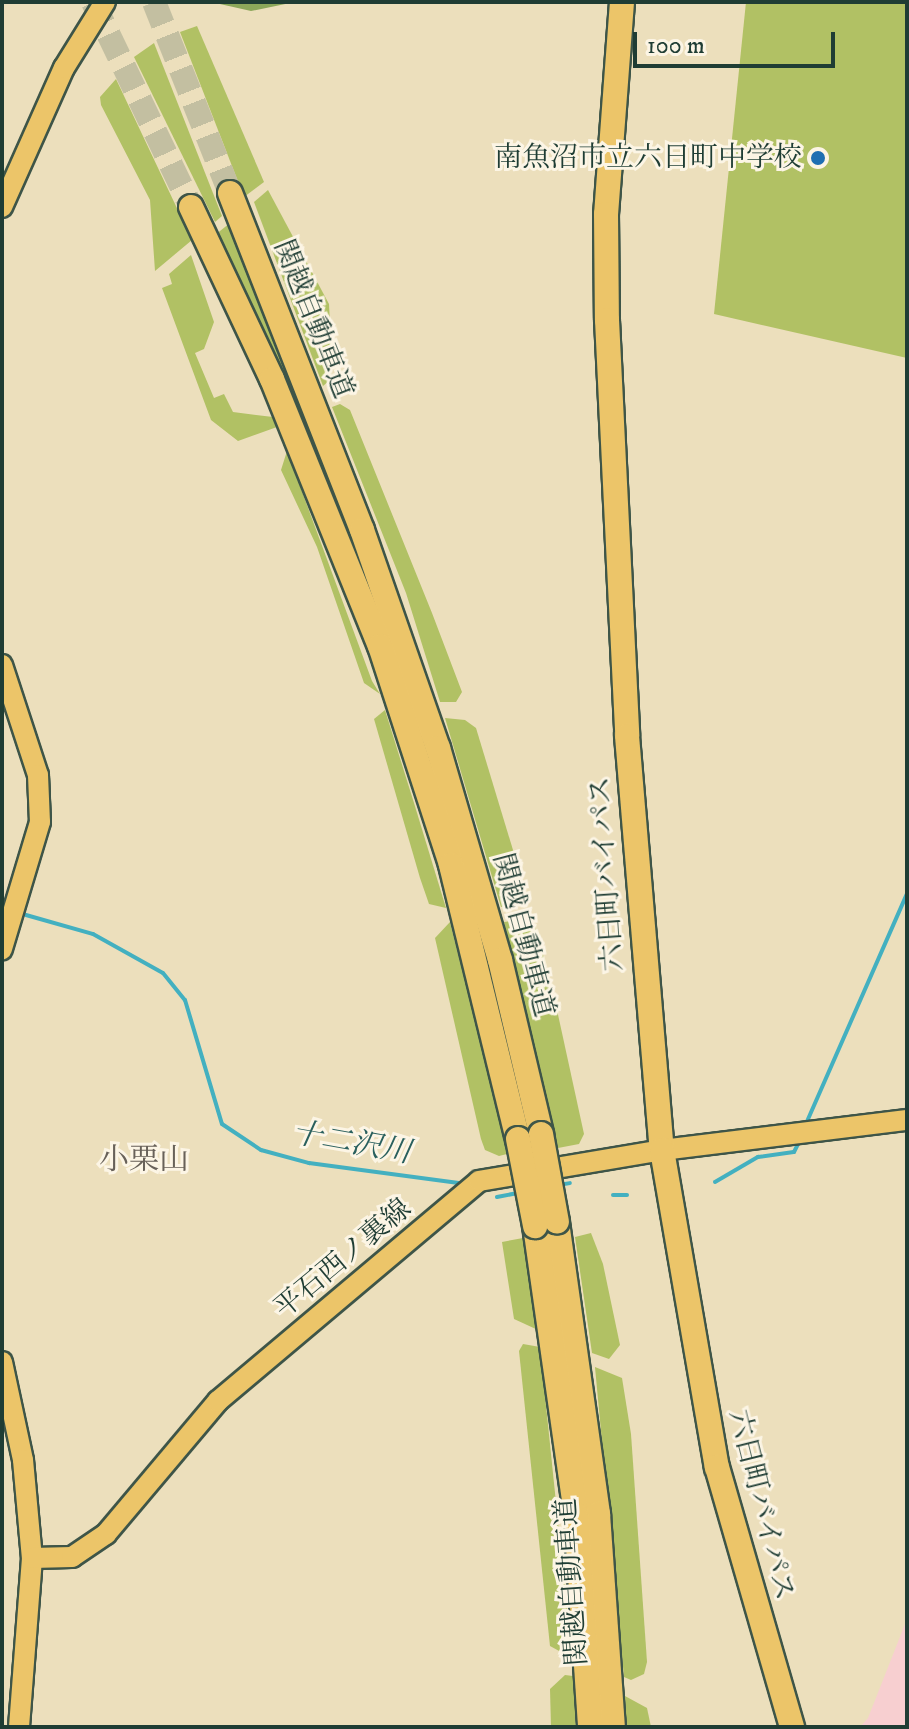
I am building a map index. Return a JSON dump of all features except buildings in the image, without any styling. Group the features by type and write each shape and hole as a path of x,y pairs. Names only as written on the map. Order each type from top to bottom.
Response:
{"highway":[{"name":"六日町バイパス","path":"622,2 606,214 607,320 627,736 662,1150 717,1467 792,1727"},
{"name":"関越自動車道","path":"230,193 362,530 438,748 500,960 598,1514 613,1727"},
{"name":"関越自動車道","path":"191,207 272,379 380,646 451,865 530,1137"},
{"name":"関越自動車道","path":"546,1224 576,1515 590,1727"}],"main road":[{"path":"2,207 64,68 105,2"},
{"path":"2,665 38,775 40,822 2,949"},
{"name":"平石西ノ裏線","path":"32,1558 72,1557 106,1534 218,1401 479,1181 662,1150 907,1120"},
{"path":"2,1362 4,1386 23,1460 32,1558 19,1727"}],"shaded area":[{"path":"907,1619 907,1727 860,1727 868,1718"}],"green space":[{"path":"211,2 295,2 251,11"},
{"name":"南魚沼市立六日町中学校","path":"746,2 907,2 907,358 714,314"},
{"path":"197,26 264,182 244,197 180,32"},
{"path":"154,43 222,216 215,222 134,57"},
{"path":"116,79 192,240 155,271 150,200 101,105 100,97"},
{"path":"268,190 329,304 332,363 330,380 323,386 254,202"},
{"path":"230,223 301,403 296,407 215,235"},
{"path":"191,255 214,322 204,349 195,353 214,398 224,394 233,412 273,417 277,427 238,441 211,420 162,288 172,284 169,274"},
{"path":"340,404 350,410 432,613 462,692 456,702 440,702 406,593 332,407"},
{"path":"287,451 372,681 380,694 364,683 317,547 281,470"},
{"path":"385,710 446,908 429,904 420,878 374,719"},
{"path":"445,718 465,720 476,728 526,893 520,902 501,907"},
{"path":"521,920 535,926 552,987 584,1134 579,1144 558,1148 504,922"},
{"path":"450,922 501,1122 507,1154 499,1156 485,1150 481,1139 435,938"},
{"path":"591,1233 603,1264 620,1345 609,1359 592,1353 575,1237"},
{"path":"523,1238 538,1330 514,1319 502,1242"},
{"path":"523,1344 540,1347 572,1658 550,1646 519,1351"},
{"path":"595,1367 622,1378 631,1434 647,1662 644,1674 631,1680 624,1677"},
{"path":"565,1675 573,1676 576,1727 551,1727 550,1689"},
{"path":"625,1696 647,1708 651,1727 626,1727"}],"waterway":[{"name":"十二沢川","path":"805,1126 907,894"},
{"name":"十二沢川","path":"26,915 93,934 163,973 185,1000 222,1124 261,1150 309,1163 459,1183"},
{"name":"十二沢川","path":"715,1182 758,1157 794,1152 799,1142"},
{"name":"十二沢川","path":"558,1185 570,1183"},
{"name":"十二沢川","path":"497,1197 518,1193"},
{"name":"十二沢川","path":"613,1195 627,1195"}],"tunnel":[{"path":"93,2 191,207"},
{"path":"154,2 230,193"}],"place":[{"name":"南魚沼市立六日町中学校","path":"818,158"}],"district":[{"name":"小栗山","path":"144,1161"}]}
